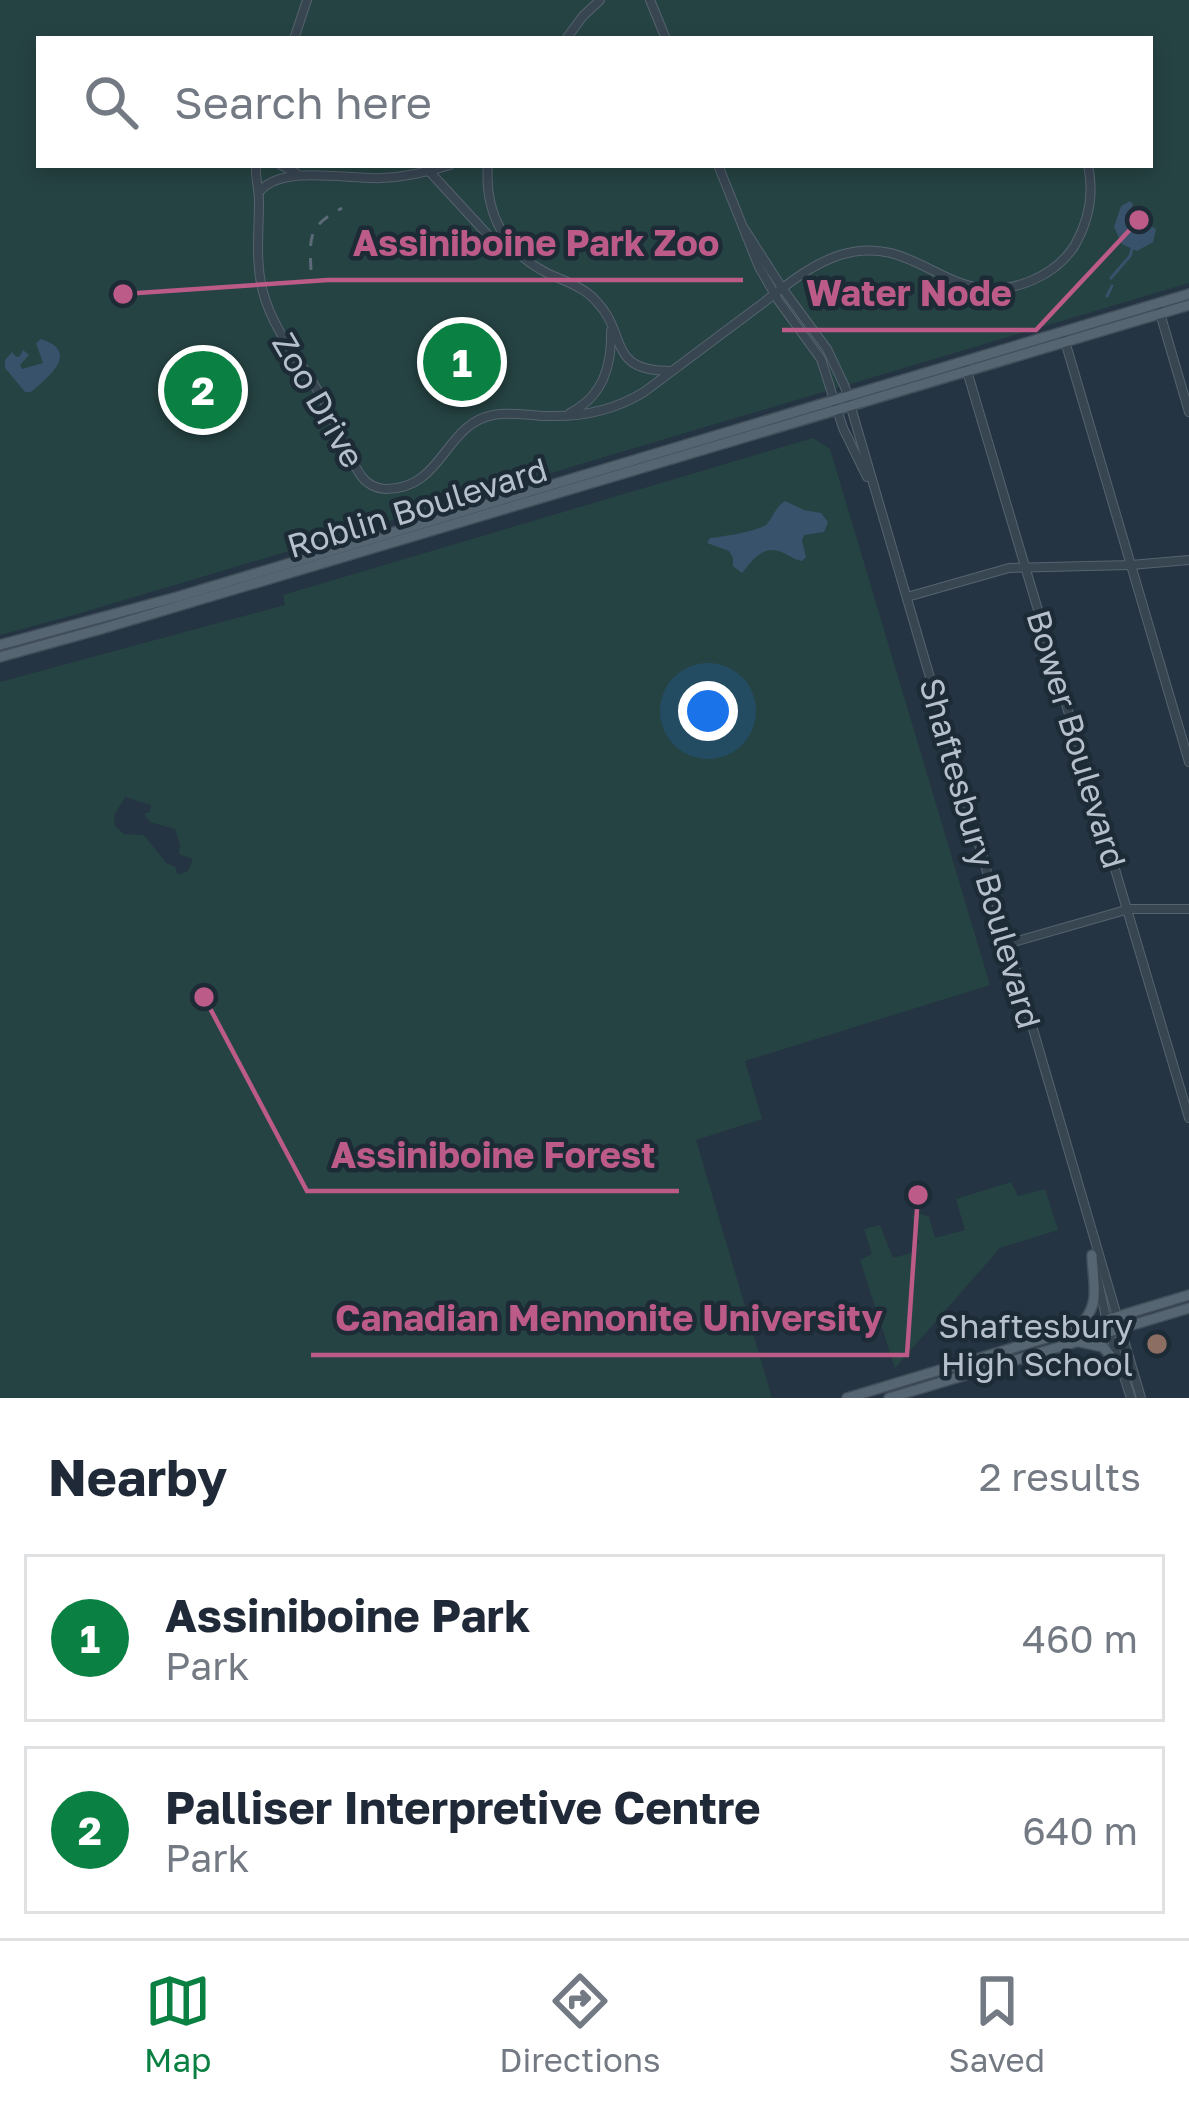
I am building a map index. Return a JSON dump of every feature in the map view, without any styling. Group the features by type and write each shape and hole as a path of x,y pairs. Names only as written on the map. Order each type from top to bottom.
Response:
{"main road":[{"path":"1159,309 1189,294"},
{"path":"842,403 1159,309 1189,305"},
{"name":"Roblin Boulevard","path":"0,645 842,403"},
{"name":"Roblin Boulevard","path":"0,657 842,403"},
{"path":"1078,1328 1094,1305 1092,1256"},
{"path":"889,1398 1075,1342 1189,1295"},
{"path":"847,1398 1078,1328 1189,1308"},
{"path":"1075,1342 1103,1347 1121,1368"}],"street":[{"path":"295,36 307,0"},
{"path":"569,36 600,0"},
{"path":"650,0 665,36"},
{"name":"Zoo Drive","path":"256,168 257,256 266,304 367,483 393,488 422,478 462,431 485,417 563,416"},
{"path":"287,168 298,174"},
{"path":"259,193 272,180 298,174 379,178 440,168"},
{"path":"488,168 487,187 496,223 523,260"},
{"name":"Shaftesbury Boulevard","path":"719,168 778,291 827,349 840,373 842,403 874,489 1088,1217 1131,1398"},
{"path":"563,416 622,404 644,392 778,291 824,262 852,252 905,256 979,289 999,289 1038,278 1062,261 1078,240 1091,199 1088,168"},
{"path":"429,171 487,234 523,260 586,292 605,312 620,348 634,365 673,371"},
{"path":"1159,309 1189,412"},
{"path":"563,416 584,405 603,382 612,328"},
{"path":"1064,337 1189,763"},
{"name":"Bower Boulevard","path":"966,366 1189,1118"},
{"path":"906,597 1009,568 1189,560"},
{"path":"1007,944 1129,909 1189,909"},
{"name":"Shaftesbury Boulevard","path":"1088,1217 1092,1256 1141,1398"}],"green space":[{"path":"0,0 1189,0 1189,283 0,635"},
{"path":"813,438 830,449 990,985 745,1061 762,1119 696,1140 772,1398 0,1398 0,682 285,605 283,595","holes":["125,797 151,805 144,814 150,822 175,829 179,854 193,859 188,871 178,875 144,835 124,834 114,825"]},
{"path":"1011,1182 1018,1196 1045,1189 1058,1230 1000,1248 895,1368 860,1260 872,1254 864,1229 880,1225 893,1258 915,1252 914,1245 919,1243 912,1216 929,1217 935,1238 965,1230 956,1199"}],"water":[{"path":"1130,201 1128,220 1133,229 1156,229 1153,242 1137,251 1122,244 1114,227 1121,206"},
{"path":"41,339 59,351 58,364 31,392 25,392 5,368 5,360 12,352 20,356 23,350 29,355 22,369 43,363 36,343"},
{"path":"785,501 821,513 828,522 824,532 804,535 806,557 802,561 770,550 759,554 742,573 733,566 729,551 707,543 710,538 763,527"}],"waterway":[{"path":"1111,278 1132,249"},
{"path":"1107,296 1112,286"}],"railway":[{"path":"311,270 314,232 342,208"}],"place":[{"name":"Water Node","path":"1139,220"},
{"name":"Assiniboine Park Zoo","path":"123,294"},
{"name":"Assiniboine Park","path":"462,362"},
{"name":"Palliser Interpretive Centre","path":"203,390"},
{"name":"Assiniboine Forest","path":"204,997"},
{"name":"Canadian Mennonite University","path":"918,1195"},
{"name":"Shaftesbury High School","path":"1157,1344"}]}
